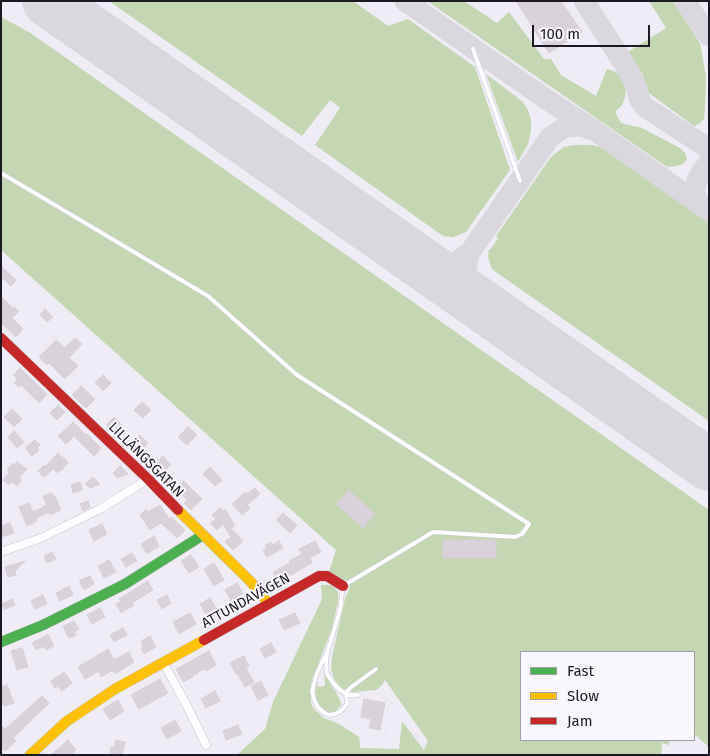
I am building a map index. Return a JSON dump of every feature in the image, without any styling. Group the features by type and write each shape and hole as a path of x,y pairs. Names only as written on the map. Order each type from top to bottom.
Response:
{"street":[{"name":"LILLÄNGSGATAN","path":"1,338 148,479 250,581 269,604"},
{"path":"1,552 41,538 102,508 148,479"},
{"path":"1,642 42,625 125,584 203,535"},
{"name":"ATTUNDAVÄGEN","path":"30,755 67,721 115,689 320,576 326,576 343,586"},
{"path":"163,662 206,746"}],"lane":[{"path":"473,49 520,181"},
{"path":"1,173 208,296 297,375 529,524 522,534 515,537 433,532 343,586 340,610 328,650 326,661 327,674 341,691 349,695 358,695"},
{"path":"328,650 317,673 312,691 317,706 329,715 337,713 347,704 346,693 350,688 376,669"}],"path":[{"path":"358,695 378,693 398,712 431,755"},
{"path":"337,713 369,735 384,738 386,734 388,702"}],"green space":[{"path":"109,1 353,1 388,26 408,19 475,67 510,170 466,232 453,237 443,236 315,145 340,108 330,100 302,136"},
{"path":"427,1 464,1 497,23 509,12 544,59 551,59 561,75 596,96 607,69 619,74 626,89 622,105 615,112 621,123 642,128 680,148 685,153 687,159 683,164 667,167"},
{"path":"649,1 673,1 700,43 706,76 705,108 704,119 694,126 646,91 643,75 628,52 666,28"},
{"path":"1,17 29,32 709,510 709,747 695,735 695,651 520,651 520,741 669,741 669,745 662,743 661,755 237,755 265,729 273,702 322,599 321,585 331,585 335,588 338,592 338,602 332,628 311,683 311,704 315,710 324,718 339,724 359,737 360,748 399,749 402,721 424,750 428,741 385,680 376,690 353,692 340,687 334,679 331,669 332,657 345,599 350,587 348,580 328,575 336,550 1,250"},
{"path":"486,74 522,101 528,110 531,120 531,131 528,144 518,162"},
{"path":"591,145 609,151 709,222 709,421 491,267 488,257 489,249 491,249 498,238 496,236 551,157 564,147"},
{"path":"325,666 326,675 341,705 335,712 329,713 319,705 315,695 317,680 318,687 325,686"}],"building":[{"path":"516,1 561,1 582,32 549,53"},
{"path":"1,266 16,280 11,286 1,277"},
{"path":"1,296 14,309 15,307 19,311 12,318 23,329 16,337 1,323"},
{"path":"45,309 53,317 47,322 40,315"},
{"path":"75,338 82,344 69,358 78,366 65,379 49,363 47,365 39,357 56,340 65,348"},
{"path":"20,368 47,394 39,403 21,385 19,387 14,383 18,379 13,375"},
{"path":"103,375 111,383 103,391 95,382"},
{"path":"81,386 95,399 86,408 72,395"},
{"path":"142,402 151,410 143,418 134,410"},
{"path":"58,405 65,412 57,420 50,413"},
{"path":"12,409 22,419 14,427 4,417"},
{"path":"114,417 123,426 115,433 106,425"},
{"path":"73,422 101,448 94,456 74,436 66,444 58,436"},
{"path":"188,427 197,435 187,445 178,437"},
{"path":"14,431 24,442 17,448 8,437"},
{"path":"140,435 148,443 137,455 128,447"},
{"path":"35,440 40,445 37,448 39,450 32,456 25,448"},
{"path":"58,453 68,462 61,471 59,470 57,473 53,469 44,477 38,471 44,465 45,467"},
{"path":"163,456 171,465 159,477 151,468"},
{"path":"17,462 27,469 19,478 22,480 17,486 12,482 9,485 3,480 10,472 7,470 13,463 15,465"},
{"path":"120,466 128,474 117,478 113,473"},
{"path":"210,467 222,480 215,486 203,474"},
{"path":"93,477 100,484 90,488 85,484"},
{"path":"184,481 202,499 191,510 184,503 187,500 176,489"},
{"path":"80,482 83,490 73,493 71,485"},
{"path":"255,488 260,494 247,505 250,508 242,515 232,504 245,492 247,494"},
{"path":"349,490 375,514 363,528 336,504"},
{"path":"51,493 55,496 61,510 50,515 49,512 36,518 37,521 27,526 19,507 29,503 33,512 47,505 43,496"},
{"path":"88,501 90,507 83,511 80,504"},
{"path":"160,505 169,519 171,517 185,530 177,538 161,523 150,530 140,515 146,509 148,512"},
{"path":"220,508 223,511 225,509 235,526 231,528 243,541 233,550 225,542 231,537 223,524 217,530 210,523 216,519 212,515"},
{"path":"283,513 297,525 290,533 276,520"},
{"path":"10,523 14,533 1,537 1,526"},
{"path":"102,524 107,534 94,541 89,530"},
{"path":"154,536 159,546 147,554 141,544"},
{"path":"443,540 496,540 496,558 443,558"},
{"path":"279,541 283,548 267,557 263,550 267,548 265,545 271,542 272,545"},
{"path":"315,541 321,552 310,558 312,563 278,582 273,572 302,554 299,549"},
{"path":"52,552 56,559 47,563 44,556"},
{"path":"132,553 137,561 126,567 121,559"},
{"path":"191,555 199,567 189,573 181,561"},
{"path":"109,560 116,572 104,578 98,566"},
{"path":"25,561 15,571 16,575 8,577 5,567"},
{"path":"214,563 224,580 214,586 204,569"},
{"path":"90,576 94,584 84,590 80,580"},
{"path":"148,581 153,590 132,603 134,605 121,613 116,604 121,601 119,599"},
{"path":"237,583 243,593 231,601 225,590"},
{"path":"69,586 73,595 60,601 56,593"},
{"path":"43,595 47,604 35,609 31,601"},
{"path":"167,595 171,603 162,609 157,600"},
{"path":"210,598 216,608 206,614 200,604"},
{"path":"12,599 15,605 4,610 2,604"},
{"path":"100,608 105,617 92,624 87,615"},
{"path":"190,613 196,624 179,634 173,622"},
{"path":"295,613 300,623 284,630 279,620"},
{"path":"74,621 79,629 74,632 76,635 69,638 63,626"},
{"path":"123,628 127,635 114,642 110,635"},
{"path":"48,634 54,646 46,650 44,646 36,650 32,643"},
{"path":"150,636 156,647 144,654 141,648 143,647 141,641"},
{"path":"271,643 276,652 265,658 260,649"},
{"path":"22,648 28,667 17,670 11,651"},
{"path":"108,649 114,660 129,652 134,662 115,674 113,670 101,677 99,671 85,679 78,667"},
{"path":"209,651 216,665 206,671 204,669 183,682 176,669"},
{"path":"244,656 249,666 246,668 254,682 245,687 230,663"},
{"path":"64,672 72,683 62,691 58,686 55,688 51,681"},
{"path":"160,679 168,693 139,709 131,695"},
{"path":"261,681 268,695 258,700 251,686"},
{"path":"7,685 14,703 4,706 1,700 1,687"},
{"path":"215,691 220,701 206,708 201,699"},
{"path":"42,696 49,703 13,738 16,741 5,751 1,747 1,725 5,729"},
{"path":"364,699 385,703 380,730 369,728 371,719 361,717"},
{"path":"118,700 124,711 110,720 103,709"},
{"path":"175,720 181,731 167,739 161,728"},
{"path":"238,725 242,734 226,740 223,731"},
{"path":"68,740 76,750 70,755 51,755"},
{"path":"116,740 125,742 122,755 110,753 111,747 114,748"}],"taxiway":[{"path":"405,1 709,211"},
{"path":"584,1 628,70 640,100 645,107 709,149"},
{"path":"685,1 709,36"},
{"path":"479,304 467,284 467,260 470,252 550,137 568,127 581,126 592,130"},
{"path":"702,206 695,195 695,186 699,176 709,162"},
{"path":"417,261 438,266 447,265 456,262 470,252"}],"runway":[{"path":"48,1 709,465"}],"traffic: fast":[{"path":"1,642 43,625 125,584 203,535"}],"traffic: slow":[{"path":"178,510 250,581 269,604"},
{"path":"30,755 67,721 115,689 204,640"}],"traffic: jam":[{"path":"1,338 178,510"},
{"path":"204,640 319,576 327,576 343,586"}]}
